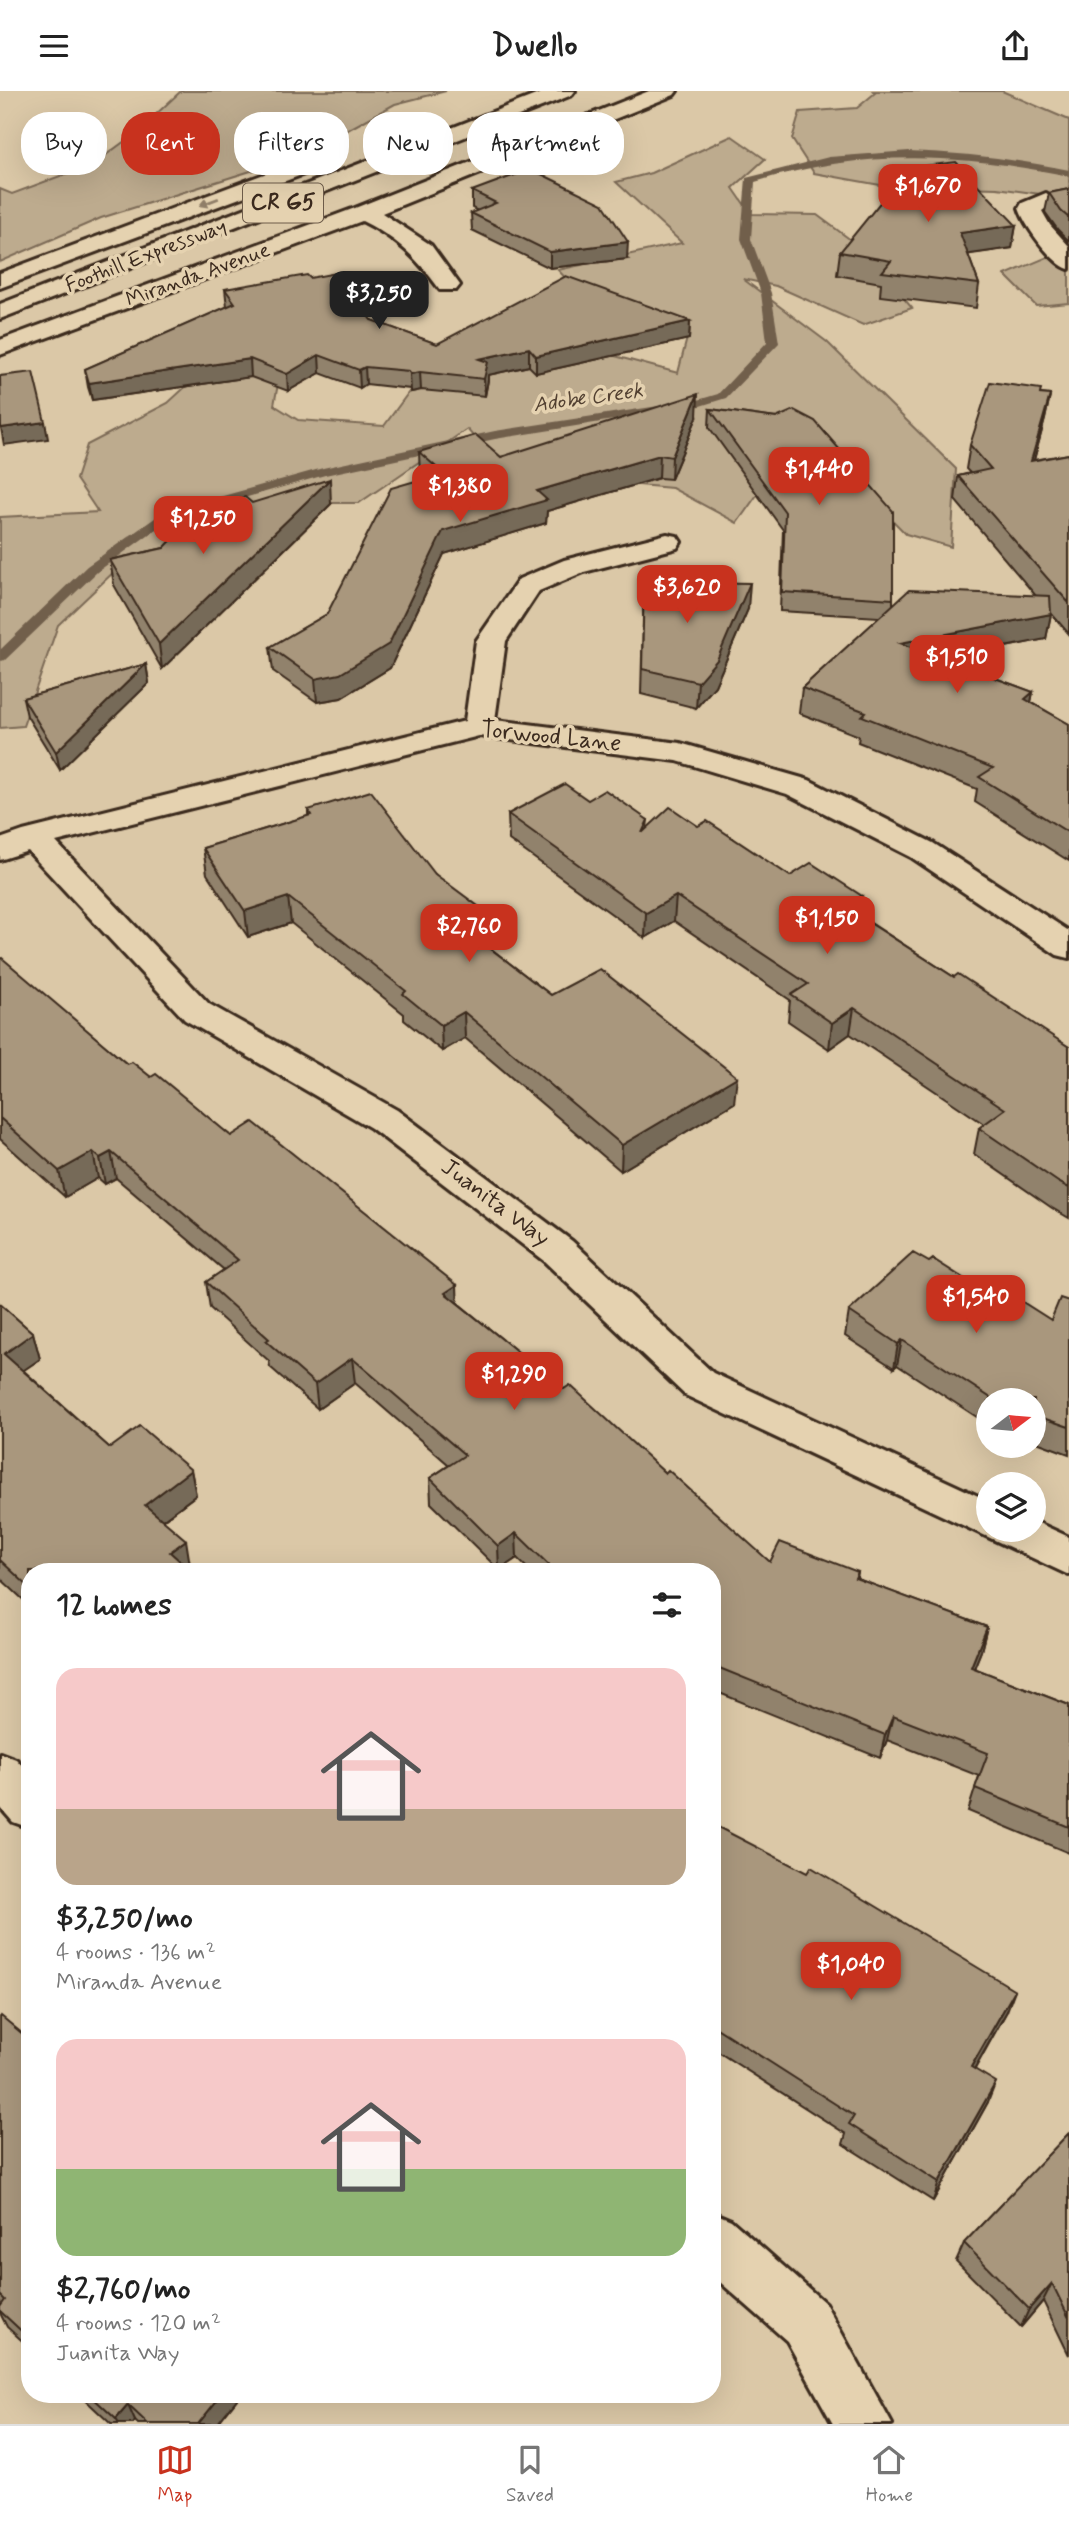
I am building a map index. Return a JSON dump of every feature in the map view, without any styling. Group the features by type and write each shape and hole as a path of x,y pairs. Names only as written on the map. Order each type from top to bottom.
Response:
{"main road":[{"name":"Foothill Expressway","path":"0,313 565,91"},
{"name":"Miranda Avenue","path":"0,348 363,213 667,91"},
{"name":"Foothill Expressway","path":"0,281 281,175"},
{"path":"1046,200 1030,208 1034,224 1058,246 1069,262"},
{"path":"363,213 391,226 433,258 449,285"},
{"path":"479,727 491,641 529,585 574,566 667,543"},
{"name":"Torwood Lane","path":"17,844 479,727 680,752 798,787 922,850 1069,947"},
{"name":"Juanita Way","path":"17,844 197,1012 383,1119 558,1251 699,1384 976,1514"},
{"path":"1037,1542 1069,1557"},
{"path":"0,1775 21,1797"},
{"path":"721,2247 806,2322 864,2424"}],"shaded area":[{"path":"181,91 446,91 395,104 380,112 363,112 363,122 349,129 349,112 234,112 234,175 238,175 101,218 0,262 0,189 12,194 63,175 107,175 107,154 121,144 121,175 220,175 220,112 158,112"},
{"path":"873,91 1002,91 1069,120 1069,198 997,188 880,185 814,173 792,139 800,112 857,108 875,93"},
{"path":"732,136 765,159 733,188 751,214 817,215 859,246 912,308 863,325 776,286 743,279 827,342 956,469 951,547 906,534 860,487 774,471 737,523 672,488 505,473 467,429 359,503 301,503 237,558 118,568 58,625 23,726 0,728 0,517 98,512 76,479 87,445 168,403 228,348 286,342 274,405 298,420 384,426 425,370 574,345 678,373 688,334 570,283 558,270 682,243 616,182 651,173"},
{"path":"1069,248 1069,303 1036,306 1005,275"}],"building":[{"path":"956,162 1016,225 960,233 979,284 882,272 891,261 840,252 908,168"},
{"path":"515,175 543,175 603,204 628,242 550,252 471,213 496,203 472,191"},
{"path":"1069,189 1069,218 1049,193"},
{"path":"336,273 371,320 437,344 566,276 690,321 536,356 529,348 479,359 488,362 484,379 420,372 410,374 409,371 365,367 359,370 319,355 287,374 250,359 89,383 85,369 235,303 225,289 307,275 310,278"},
{"path":"33,372 45,422 1,428 0,376"},
{"path":"990,382 1041,389 1040,394 1050,395 1031,461 1069,454 1069,603 958,476 991,469 970,445"},
{"path":"698,394 672,457 660,455 537,491 547,500 443,531 389,644 340,674 315,679 270,647 327,614 391,488 443,473 419,452 476,435 501,457"},
{"path":"710,409 776,418 794,410 815,421 893,511 893,599 782,592 785,512"},
{"path":"330,479 159,644 110,560 164,548 203,507 245,497 252,503"},
{"path":"644,581 750,583 717,660 698,682 642,669"},
{"path":"909,590 1050,596 1051,614 900,643 1033,692 1025,699 1069,724 1069,833 979,777 993,768 862,716 866,712 802,688"},
{"path":"146,664 56,752 23,698"},
{"path":"565,784 588,800 605,790 648,820 642,833 670,807 698,826 707,821 790,876 811,863 862,896 845,907 954,977 958,974 1069,1047 1069,1188 979,1128 1005,1109 854,1008 832,1023 791,995 808,984 676,896 646,913 508,814"},
{"path":"371,791 435,874 486,912 461,926 551,995 600,969 737,1077 622,1145 464,1012 441,1025 403,994 406,991 288,897 245,911 203,848 311,815 308,810"},
{"path":"0,959 127,1064 132,1062 151,1077 156,1074 231,1136 253,1122 457,1285 445,1293 564,1389 570,1385 665,1473 668,1470 770,1562 780,1542 858,1572 855,1578 987,1627 971,1667 1069,1705 1069,1827 975,1788 988,1753 893,1716 885,1735 721,1669 721,1563 547,1563 516,1533 498,1546 430,1478 465,1455 352,1358 315,1384 206,1282 238,1260 111,1152 100,1158 93,1152 59,1171 0,1118"},
{"path":"913,1253 929,1262 933,1259 1001,1302 1010,1294 1051,1320 1060,1298 1069,1301 1069,1427 1046,1419 1046,1388 976,1388 902,1340 898,1344 849,1311"},
{"path":"0,1304 33,1333 4,1354 110,1448 140,1426 191,1470 145,1505 186,1540 170,1552 182,1563 21,1563 21,1580 0,1560"},
{"path":"721,1829 807,1873 811,1867 1015,1990 971,2067 996,2082 939,2182 849,2124 854,2116 721,2031"},
{"path":"1,2016 21,2033 21,2331 0,2311 5,2300 0,2295"},
{"path":"1069,2133 1069,2318 1052,2283 1029,2309 964,2243"},
{"path":"99,2403 215,2403 198,2424 148,2424 128,2405 116,2419"}],"waterway":[{"name":"Adobe Creek","path":"0,657 92,569 166,516 323,472 495,435 700,403 722,396 773,343 766,293 746,239 750,180 829,160 909,154 989,159 1069,173"}]}
